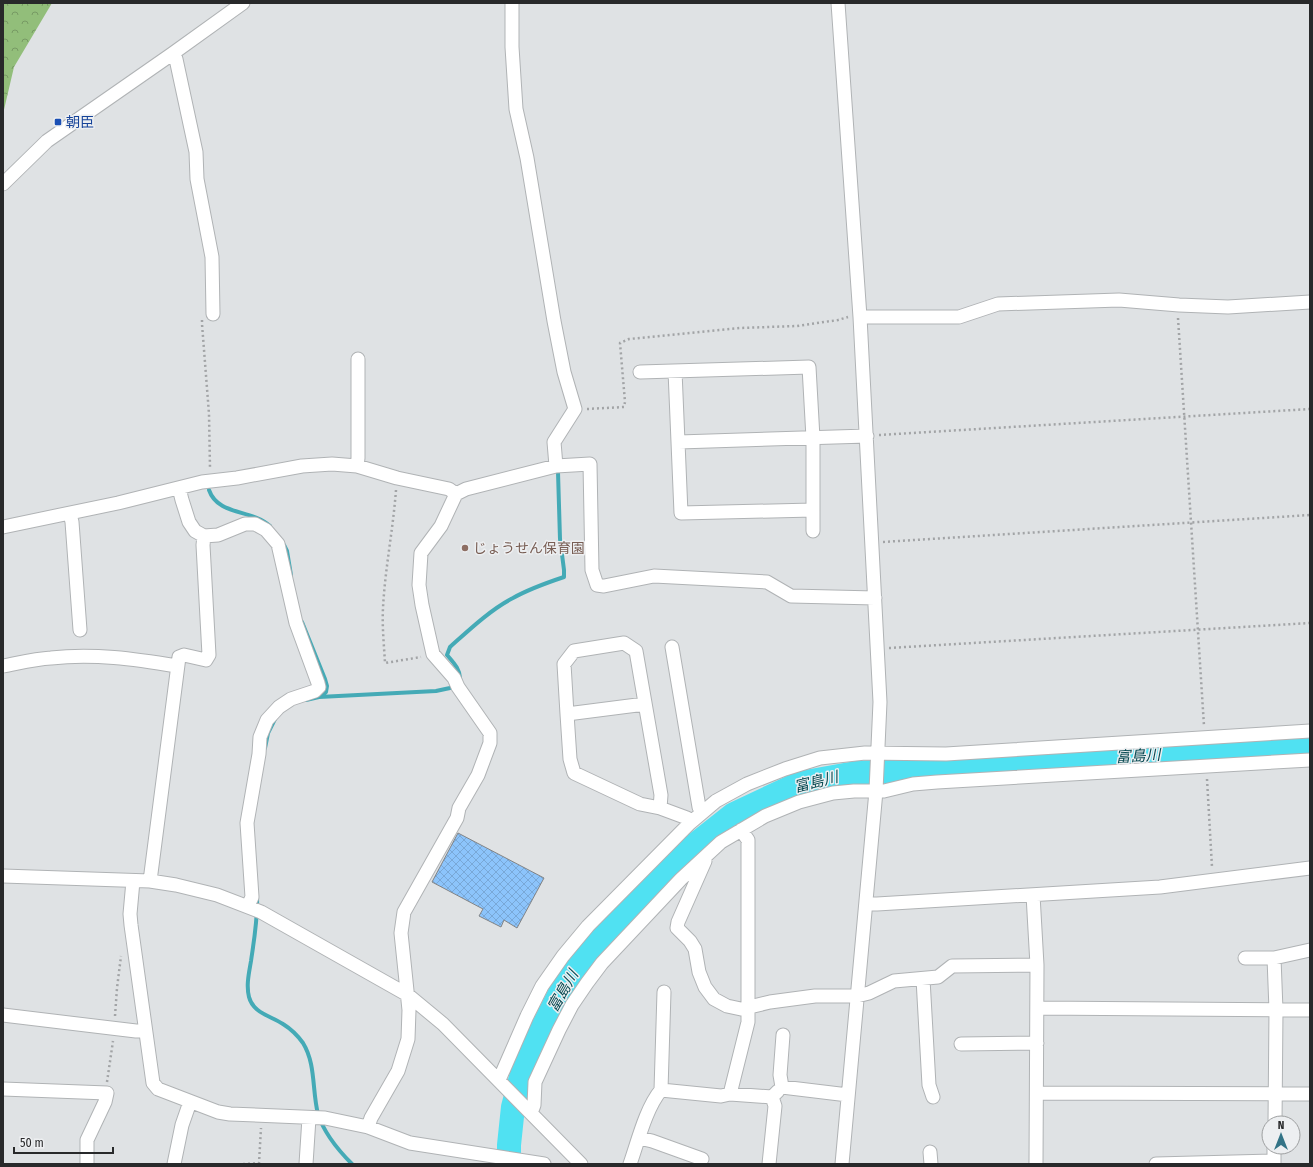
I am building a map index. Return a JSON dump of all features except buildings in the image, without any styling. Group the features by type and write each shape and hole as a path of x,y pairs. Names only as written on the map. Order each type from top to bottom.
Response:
{"street":[{"path":"3,184 47,140 243,3"},
{"path":"512,3 512,47 516,109 527,158 562,358 575,409 554,442 556,466"},
{"path":"838,3 860,317 880,702 876,788 842,1164"},
{"path":"172,54 176,59 196,152 197,179 212,257 213,314"},
{"path":"860,317 959,317 998,304 1119,300 1228,307 1310,302"},
{"path":"357,466 358,359"},
{"path":"640,372 809,367 813,438 813,530"},
{"path":"675,371 681,513 813,510"},
{"path":"678,442 867,436"},
{"path":"3,527 70,514 211,480 237,478 302,466 332,464 357,466 397,478 449,490 456,494"},
{"path":"368,1127 371,1118 398,1071 408,1038 408,995 401,933 404,912 457,818 459,808 478,775 490,743 490,733 450,673 433,654 419,585 421,554 441,526 456,494 466,489 556,466 590,464 592,570 597,585 604,586 632,582 654,576 768,582 791,596 875,598"},
{"path":"179,488 189,522 195,531 204,536 218,535 245,524 255,524 266,530 278,544 296,623 319,687 315,691 291,699 279,707 266,720 260,737 259,754 247,823 252,897 248,906"},
{"path":"70,514 72,522 80,630"},
{"path":"150,881 179,657 184,655 206,660 209,655 204,536"},
{"path":"660,808 661,795 636,651 624,643 574,651 564,664 570,759 574,773 640,804 660,808 687,818 690,823"},
{"path":"672,647 699,807 702,813"},
{"path":"3,666 52,658 94,656 134,659 177,666"},
{"path":"568,714 645,704"},
{"path":"502,1083 527,1016 542,986 563,956 588,926 690,823 716,801 748,784 785,769 820,758 946,754 1310,731"},
{"path":"529,1111 534,1105 535,1082 559,1030 572,1005 602,963 681,879 705,856 721,842 766,816 799,802 833,793 876,788 884,791 913,784 1310,760"},
{"path":"730,1094 748,1022 748,840 741,830"},
{"path":"705,856 705,861 678,922 677,928 690,941 695,949 699,972 705,987 714,1000 728,1006 741,1009 770,1002 815,996 857,996 869,993 894,981 938,977 952,966 1037,965"},
{"path":"866,903 877,904 1160,887 1310,868"},
{"path":"3,876 150,881 176,885 217,895 261,912 408,995 443,1024 529,1111 577,1163"},
{"path":"133,881 130,914 153,1083 158,1090 218,1112 262,1116 325,1118 368,1127 410,1143 495,1159 544,1164"},
{"path":"1033,895 1037,965 1036,1164"},
{"path":"1245,958 1274,958 1310,950"},
{"path":"1274,958 1276,1010 1275,1115"},
{"path":"923,979 929,1085 933,1096"},
{"path":"630,1164 655,1097 661,1090 664,992"},
{"path":"1037,1008 1310,1010"},
{"path":"3,1015 114,1029 146,1031"},
{"path":"782,1087 780,1075 783,1035"},
{"path":"961,1044 1037,1043"},
{"path":"782,1087 848,1095"},
{"path":"661,1090 721,1096 730,1094 772,1097 782,1087"},
{"path":"3,1089 106,1092 105,1102 87,1140 87,1164"},
{"path":"1037,1092 1310,1094"},
{"path":"769,1164 775,1106 772,1097"},
{"path":"174,1164 182,1125 190,1102"},
{"path":"306,1164 309,1118"},
{"path":"639,1138 652,1141 702,1159"},
{"path":"1156,1164 1274,1162"}],"path":[{"path":"1180,305 1178,319 1186,417 1205,737"},
{"path":"211,480 209,414 202,320 213,314"},
{"path":"575,409 624,407 625,402 620,343 629,339 740,328 797,326 860,317"},
{"path":"867,436 1310,408"},
{"path":"397,478 383,611 385,663 433,654"},
{"path":"872,543 1310,515"},
{"path":"877,648 1310,623"},
{"path":"1206,766 1214,879"},
{"path":"106,1092 122,949"},
{"path":"243,1164 259,1163 262,1116"}],"green space":[{"path":"3,3 52,3 14,67 3,114"}],"waterway":[{"path":"306,700 319,697 436,691 450,688 460,680 458,670 447,655 450,647 480,621 504,603 531,589 564,577 560,539 558,472"},
{"path":"209,490 213,498 220,504 254,517 270,526"},
{"path":"284,545 287,551 291,575"},
{"path":"302,622 327,686 326,692 319,697"},
{"path":"265,748 268,733 275,719"},
{"name":"富島川","path":"509,1164 509,1145 513,1107 525,1062 563,987 592,946 696,844 734,814 800,783 856,773 986,767 1310,746"},
{"path":"257,897 256,929 248,979 249,997 254,1007 263,1014 286,1026 303,1043 312,1069 318,1114 332,1141 352,1164"}],"place":[{"name":"朝臣","path":"58,122"},
{"name":"じょうせん保育園","path":"465,548"}]}
